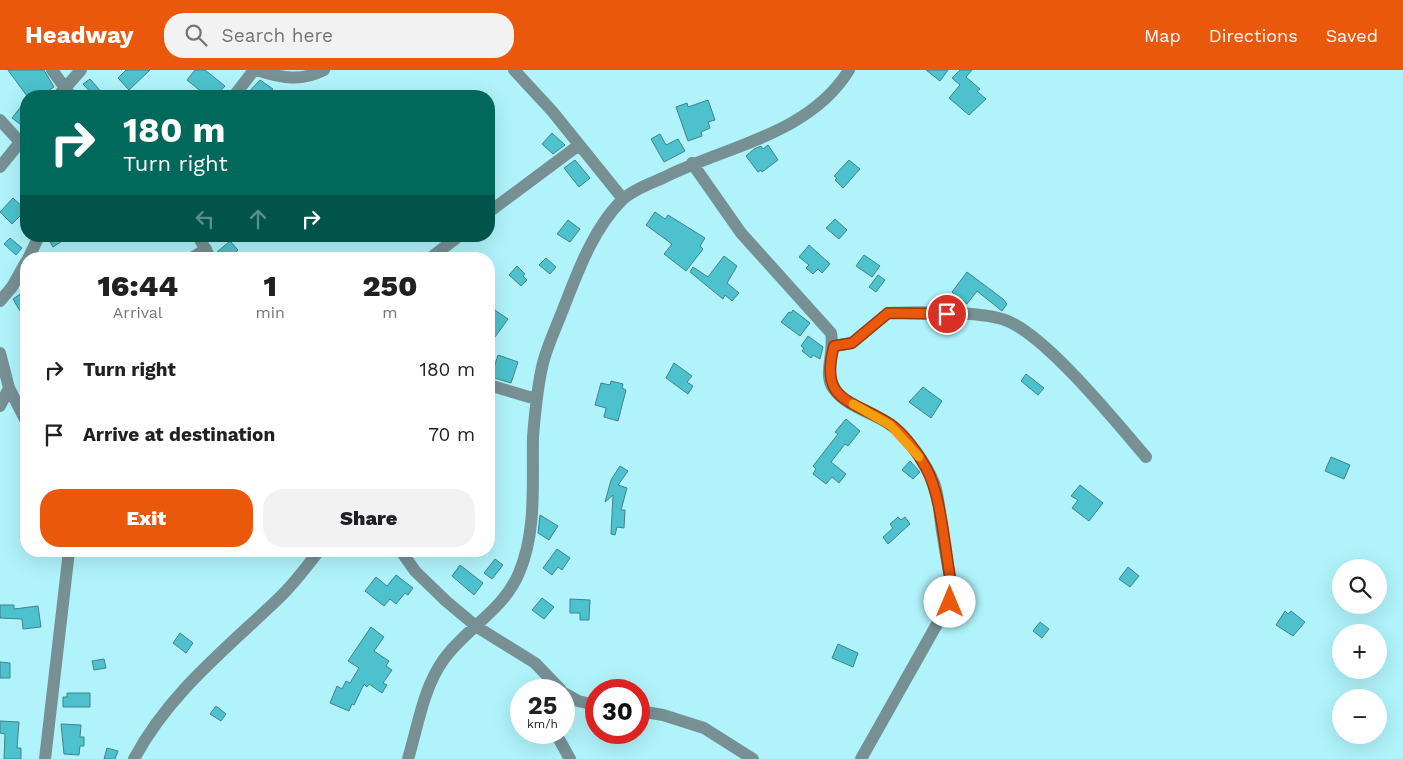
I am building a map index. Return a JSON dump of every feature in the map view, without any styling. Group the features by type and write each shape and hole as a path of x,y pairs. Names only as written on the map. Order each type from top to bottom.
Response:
{"street":[{"path":"52,70 63,90"},
{"path":"67,90 81,70"},
{"path":"239,90 255,70 283,78 301,79 324,70"},
{"path":"514,70 623,199"},
{"path":"408,759 420,713 443,659 502,601 519,573 528,543 532,507 536,399 543,361 577,276 600,228 623,199 692,163 780,129 814,110 841,83 849,70"},
{"path":"0,120 20,137"},
{"path":"0,167 20,143"},
{"path":"495,208 579,145"},
{"path":"692,163 741,233 824,322 831,333 834,346 829,367 833,388 843,398 890,425 901,435 926,467 934,484 952,588 950,602 861,759"},
{"path":"438,252 451,242"},
{"path":"0,301 20,273"},
{"path":"834,346 852,343 888,313 947,314 994,317 1006,320 1038,342 1064,366 1146,457"},
{"path":"0,353 9,388 20,401"},
{"path":"495,387 536,399"},
{"path":"0,406 9,388"},
{"path":"44,759 68,557"},
{"path":"134,759 153,726 170,704 213,659 280,596 314,557"},
{"path":"405,557 415,571 477,627 535,663 550,679"},
{"path":"650,712 663,714 704,728 753,759"},
{"path":"562,744 570,759"}],"building":[{"path":"8,70 44,70 54,87 49,90 23,90"},
{"path":"126,70 150,70 129,90 118,78"},
{"path":"195,70 205,70 225,86 221,90 200,90 187,80"},
{"path":"926,70 948,70 940,81"},
{"path":"960,70 972,70 966,77 980,89 977,91 986,99 969,115 949,98 960,85 952,78"},
{"path":"90,79 100,90 88,90 83,84"},
{"path":"260,80 273,89 272,90 251,90"},
{"path":"708,100 715,120 708,122 710,128 701,132 702,136 688,141 676,107 687,103 688,107"},
{"path":"20,108 20,124 12,118"},
{"path":"552,133 565,145 553,154 542,144"},
{"path":"660,134 666,145 678,139 685,151 664,162 651,139"},
{"path":"768,145 778,160 762,172 761,170 758,172 746,156 754,149 761,146 763,149"},
{"path":"575,160 590,178 579,187 564,168"},
{"path":"849,160 860,169 843,188 835,180 837,178 834,176"},
{"path":"13,198 20,204 20,216 12,224 0,212"},
{"path":"655,212 665,219 668,215 705,238 700,246 703,249 686,271 664,254 672,244 646,225"},
{"path":"835,219 847,230 839,239 826,228"},
{"path":"568,220 580,229 570,242 557,234"},
{"path":"10,238 22,248 16,255 4,244"},
{"path":"50,242 61,242 53,247"},
{"path":"229,242 238,250 236,252 217,252"},
{"path":"809,245 830,264 822,273 818,269 813,274 806,268 809,265 799,257"},
{"path":"864,255 880,266 872,277 856,266"},
{"path":"724,256 737,266 727,283 739,293 732,301 725,295 723,299 690,272 693,267 708,277"},
{"path":"546,258 556,267 550,274 539,265"},
{"path":"517,266 525,274 523,276 527,280 521,286 509,275"},
{"path":"967,272 1003,299 1007,304 1002,311 977,291 967,304 952,292"},
{"path":"878,275 885,280 876,292 869,287"},
{"path":"20,294 20,311 13,299"},
{"path":"495,310 508,319 495,337"},
{"path":"793,310 810,323 800,336 781,322"},
{"path":"808,336 823,347 820,359 813,355 811,358 802,351 804,348 801,346"},
{"path":"498,355 518,362 511,383 495,378 495,364"},
{"path":"674,363 692,376 687,382 693,386 688,394 666,378"},
{"path":"1026,374 1044,388 1038,395 1021,381"},
{"path":"611,381 623,384 622,388 626,390 618,421 604,417 606,408 595,405 601,383 610,385"},
{"path":"923,387 942,401 931,418 909,402"},
{"path":"846,419 860,431 848,446 845,444 831,462 846,474 839,483 832,477 826,484 813,474 816,469 813,466 838,434 835,432"},
{"path":"1331,457 1350,465 1344,479 1325,471"},
{"path":"910,461 920,472 913,479 902,470"},
{"path":"620,466 628,471 618,485 627,488 621,510 625,510 624,528 617,527 615,535 611,534 613,495 605,502 611,480"},
{"path":"1080,485 1103,503 1089,521 1072,508 1078,500 1071,496"},
{"path":"540,515 558,526 549,540 538,533"},
{"path":"898,517 901,520 905,517 910,524 888,544 883,537 893,528 890,524"},
{"path":"557,549 570,558 562,570 558,567 552,575 543,568"},
{"path":"495,559 503,565 492,579 484,573"},
{"path":"460,565 483,583 474,595 452,576"},
{"path":"1128,567 1139,576 1130,587 1119,579"},
{"path":"396,575 413,588 408,595 405,593 396,604 390,599 384,606 365,591 376,577 387,586"},
{"path":"542,598 554,607 544,619 532,610"},
{"path":"570,599 590,600 589,620 580,620 580,613 570,613"},
{"path":"0,605 14,605 14,609 38,606 41,627 23,629 22,619 0,618"},
{"path":"1285,611 1288,614 1291,611 1305,622 1293,636 1276,625"},
{"path":"1040,622 1049,629 1042,638 1033,631"},
{"path":"371,627 384,637 374,651 389,661 386,666 392,670 383,683 387,685 382,693 369,684 367,687 364,684 349,711 330,703 337,686 342,689 346,681 350,683 359,668 348,661"},
{"path":"180,633 193,643 186,653 173,643"},
{"path":"838,644 858,653 853,667 832,658"},
{"path":"104,659 106,668 94,670 92,661"},
{"path":"0,662 10,663 10,678 0,678"},
{"path":"67,693 90,693 90,707 63,707 63,697 67,697"},
{"path":"216,706 226,714 221,721 210,714"},
{"path":"0,721 19,722 17,748 21,748 21,759 4,759 5,734 0,733"},
{"path":"61,724 81,725 80,737 84,737 84,746 80,746 79,755 64,754"},
{"path":"107,748 118,751 115,759 104,759"}],"slow traffic":[{"path":"853,404 890,425 919,457"}],"route":[{"path":"947,314 888,313 852,343 834,346 829,367 829,378 833,388 843,398 890,425 901,435 926,467 934,484 938,502 952,588 950,602"}]}
